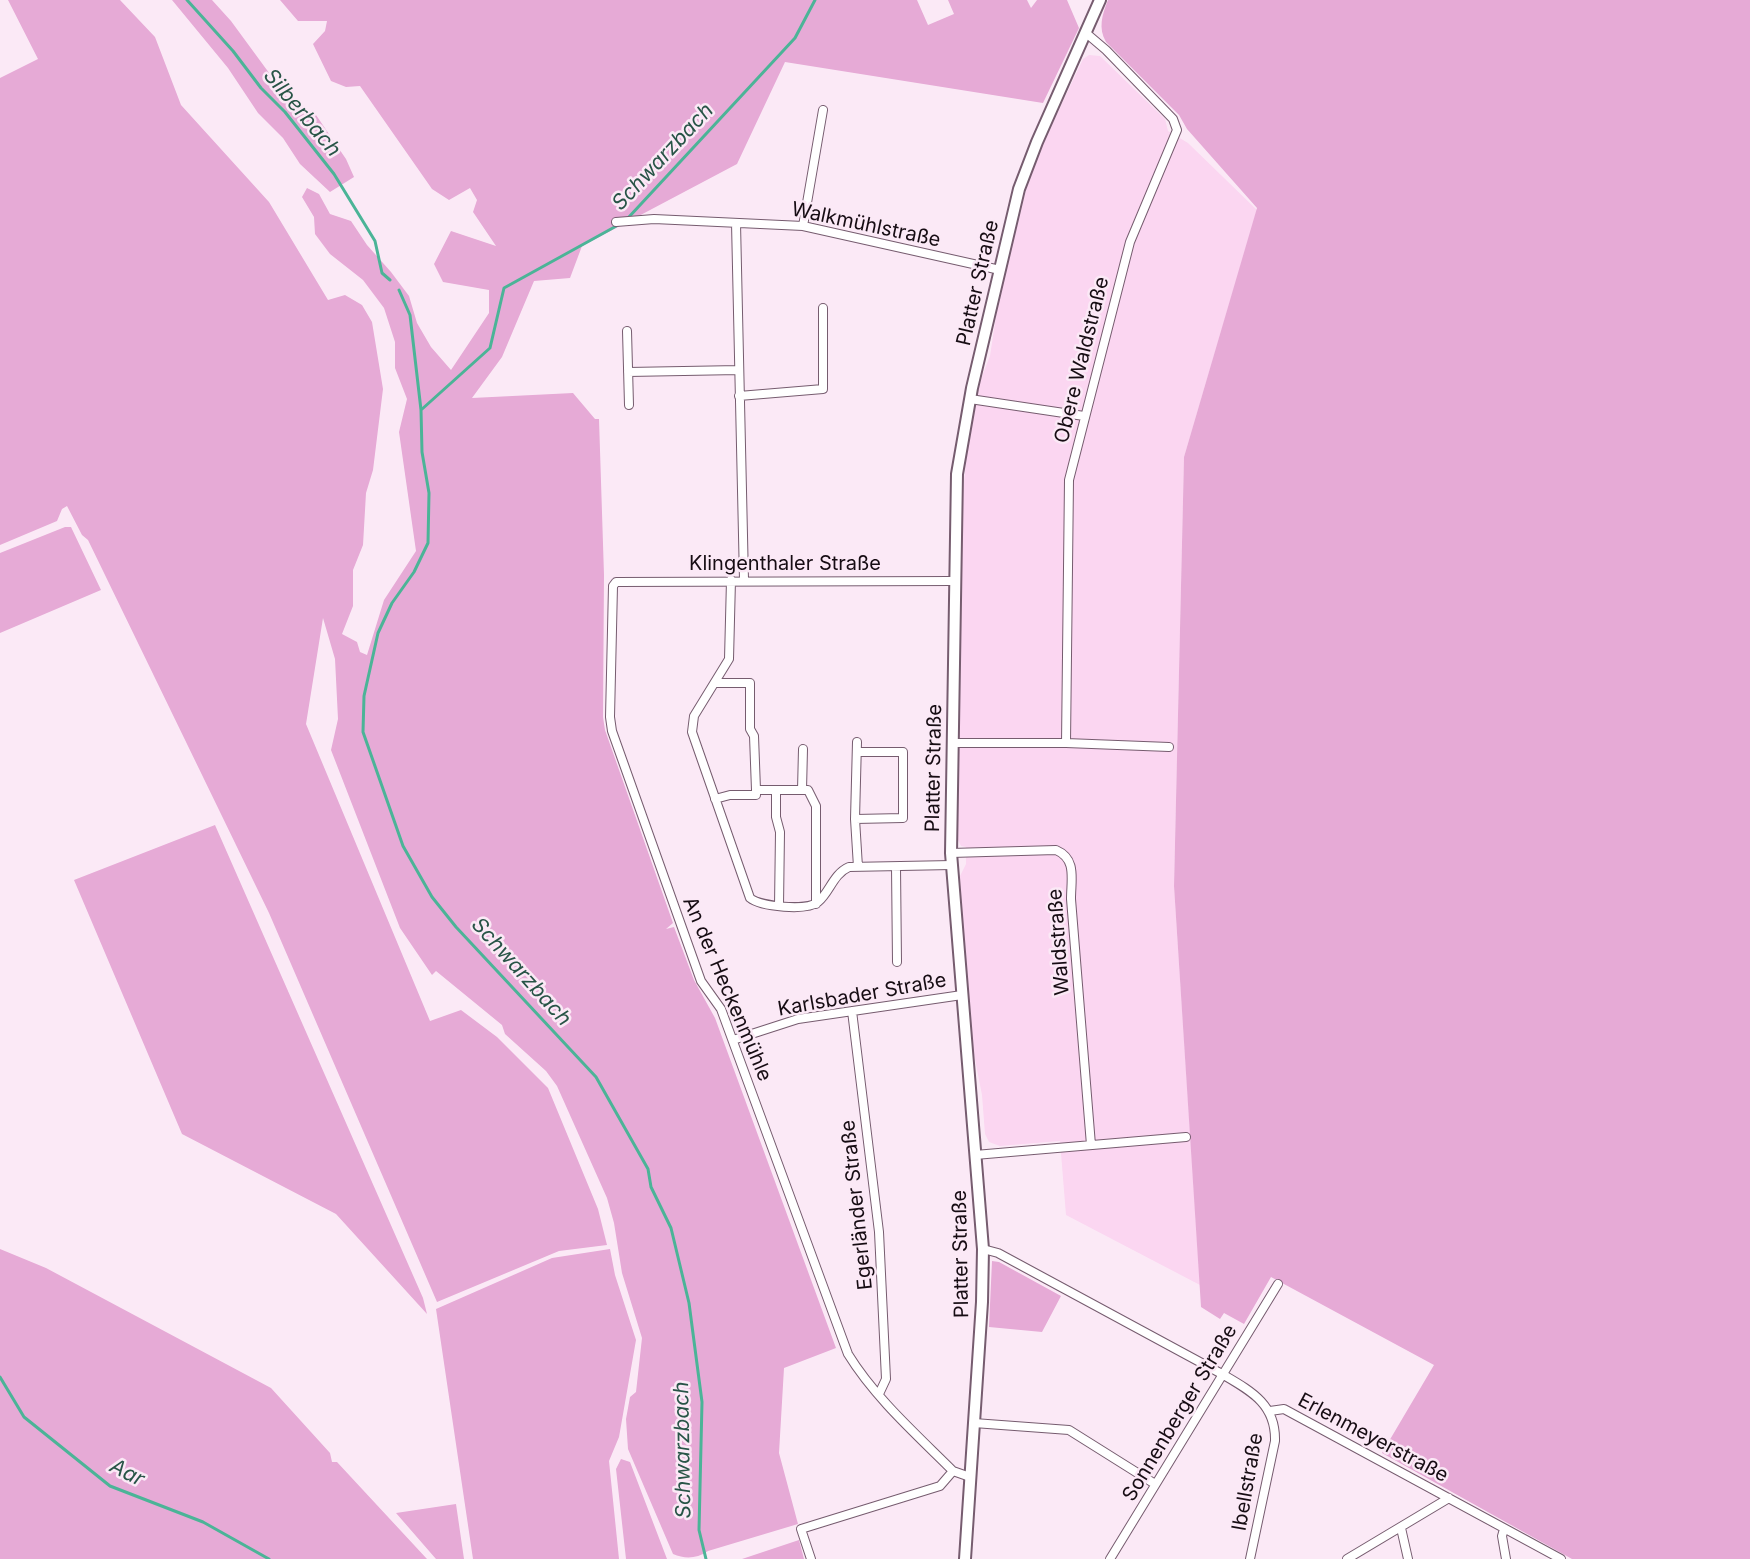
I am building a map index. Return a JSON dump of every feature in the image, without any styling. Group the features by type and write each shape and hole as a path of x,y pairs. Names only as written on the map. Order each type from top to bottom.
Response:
{"main road":[{"name":"Platter Straße","path":"965,1559 983,1249 951,853 957,474 970,399 1027,166 1100,0"}],"street":[{"name":"Obere Waldstraße","path":"1066,743 1069,480 1132,233 1177,130 1173,119 1106,50 1086,33"},
{"path":"803,226 823,110"},
{"name":"Walkmühlstraße","path":"616,222 654,219 803,226 1000,270"},
{"path":"736,223 744,580"},
{"path":"739,396 823,388 823,308"},
{"path":"627,331 629,405"},
{"path":"628,372 739,370"},
{"path":"970,399 1084,416"},
{"path":"731,580 729,659 694,716 692,732 747,894 757,904 779,906 816,904"},
{"name":"Klingenthaler Straße","path":"616,582 954,581"},
{"name":"An der Heckenmühle","path":"616,582 613,597 612,731 701,981 721,1009 848,1354 879,1394 953,1472"},
{"path":"715,683 750,683 750,729 754,736 756,790 756,795 730,795 715,799"},
{"path":"857,742 855,819 858,867"},
{"path":"952,743 1066,743 1169,747"},
{"path":"802,790 803,749"},
{"path":"855,819 903,818 903,752 857,752"},
{"path":"756,790 808,790 816,806 816,904"},
{"path":"776,790 776,817 780,832 779,906"},
{"name":"Waldstraße","path":"951,853 1056,850 1066,854 1071,862 1071,899 1090,1145"},
{"path":"816,904 839,873 849,867 952,865"},
{"path":"896,867 897,962"},
{"name":"Karlsbader Straße","path":"733,1040 788,1021 962,995"},
{"name":"Egerländer Straße","path":"852,1011 881,1257 886,1379 879,1394"},
{"path":"975,1155 1186,1137"},
{"name":"Erlenmeyerstraße","path":"983,1249 998,1253 1222,1374 1256,1394 1270,1411 1284,1409 1561,1559"},
{"name":"Sonnenberger Straße","path":"1110,1559 1278,1284"},
{"name":"Ibellstraße","path":"1250,1559 1275,1441 1270,1411"},
{"path":"974,1423 1069,1430 1155,1484"},
{"path":"811,1559 801,1529 940,1486 953,1472 970,1477"},
{"path":"1347,1559 1449,1498"},
{"path":"1401,1528 1408,1559"},
{"path":"1504,1529 1502,1536 1506,1559"}],"shaded area":[{"path":"8,0 120,0 155,37 181,105 269,202 328,300 345,295 362,305 372,322 383,389 373,470 366,493 363,545 353,570 353,606 342,634 357,642 360,652 367,655 384,600 416,551 399,432 407,399 395,368 395,342 384,308 363,280 330,254 315,234 314,217 302,197 307,188 319,194 330,214 351,221 367,245 409,296 417,323 431,347 451,370 489,313 489,290 443,282 434,264 451,231 496,246 473,212 477,200 470,188 449,200 432,189 360,86 346,87 331,81 313,44 325,31 327,21 298,21 280,0 917,0 928,25 954,14 948,0 1027,0 1031,8 1037,0 1067,0 1079,28 1043,103 785,62 737,164 582,246 570,278 534,281 502,357 472,398 573,393 595,419 599,419 604,575 603,717 605,730 673,923 666,929 674,927 694,980 715,1018 836,1348 784,1368 779,1453 798,1524 695,1557 673,1554 628,1449 626,1419 630,1397 636,1392 642,1338 622,1273 614,1223 607,1198 557,1086 546,1071 505,1034 502,1025 436,971 432,975 400,928 331,750 338,719 335,659 323,618 306,724 430,1021 461,1010 497,1037 548,1088 598,1209 607,1245 559,1251 437,1302 269,913 88,540 82,535 67,506 62,509 57,521 0,545 0,78 38,59"},
{"path":"172,0 212,0 231,21 286,96 316,115 346,159 354,177 330,192 300,164 283,138 258,113 228,68"},
{"path":"1108,0 1750,0 1750,1559 1572,1559 1382,1453 1434,1365 1271,1277 1244,1324 1224,1313 1220,1319 1201,1307 1174,886 1184,457 1257,208 1187,129 1179,115 1106,42 1102,32 1102,21"},
{"path":"1089,55 1100,56 1165,119 1168,131 1188,143 1257,210 1184,457 1174,886 1200,1285 1066,1215 1060,1141 1000,1146 989,1142 985,1134 982,1095 972,1044 958,880 966,864 966,847 961,846 958,840 957,757 962,503 967,451 979,384 990,356 998,303 1027,186 1047,135 1083,59"},
{"path":"65,527 71,527 101,590 0,633 0,553"},
{"path":"215,825 423,1298 427,1314 336,1214 182,1134 74,880"},
{"path":"0,1249 46,1268 271,1388 330,1453 332,1462 337,1462 427,1559 0,1559"},
{"path":"610,1249 615,1275 636,1340 619,1437 609,1461 619,1559 473,1559 436,1309 552,1258"},
{"path":"992,1261 999,1262 1061,1296 1042,1332 989,1327"},
{"path":"621,1459 630,1462 667,1559 626,1559 616,1469"},
{"path":"456,1504 464,1559 436,1559 396,1513"},
{"path":"799,1540 804,1559 742,1559"}],"waterway":[{"name":"Silberbach","path":"187,0 233,51 261,88 285,112 334,174 375,241 382,273 390,280"},
{"name":"Schwarzbach","path":"628,218 795,38 815,0"},
{"name":"Schwarzbach","path":"421,410 490,348 504,288 620,224"},
{"name":"Schwarzbach","path":"399,290 410,315 421,410 422,452 429,493 428,543 414,572 392,603 378,633 364,696 363,732 403,846 432,897 456,927 596,1077 648,1169 651,1187 671,1228 689,1303 702,1402 699,1530 706,1559"},
{"name":"Aar","path":"0,1377 24,1417 110,1486 203,1522 269,1559"}]}
